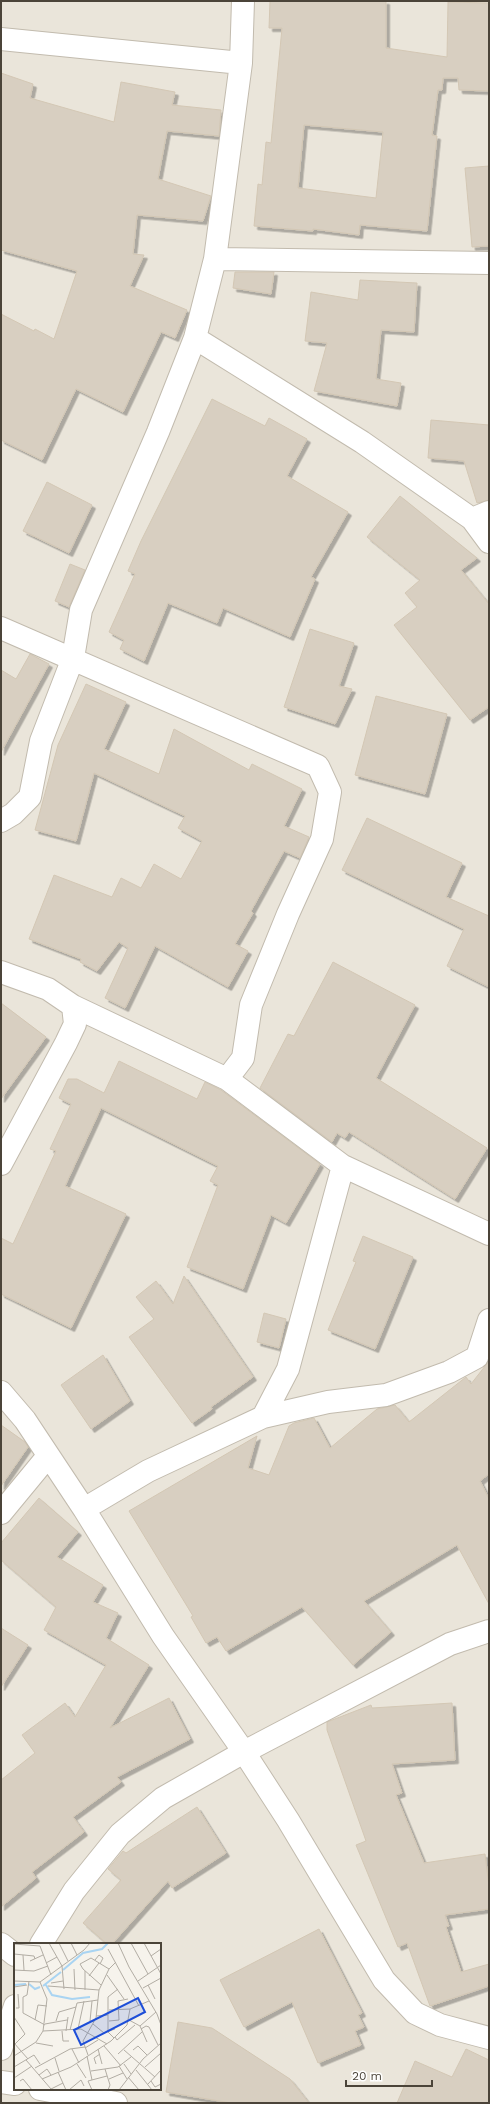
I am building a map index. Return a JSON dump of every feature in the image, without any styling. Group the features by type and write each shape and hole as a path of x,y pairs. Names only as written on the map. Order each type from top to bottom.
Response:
{"street":[{"path":"1,821 13,814 30,797 41,741 73,658 81,610 158,432 195,338 215,259 241,63 244,1"},
{"path":"1,39 241,63"},
{"path":"215,259 489,262"},
{"path":"195,338 481,516 489,542"},
{"path":"1,628 73,658 318,766 330,792 322,839 288,914 251,1005 243,1058 227,1079"},
{"path":"1,972 48,989 73,1006 227,1079 343,1166 489,1234"},
{"path":"1,1164 75,1024 73,1006"},
{"path":"262,1417 288,1369 343,1166"},
{"path":"84,1509 148,1471 262,1417 328,1402 386,1395 449,1372 477,1357 489,1320"},
{"path":"1,1392 25,1420 84,1509 163,1636 244,1752 288,1820 384,1980 415,2013 440,2025 489,2038"},
{"path":"1,1513 48,1456"},
{"path":"42,1943 74,1891 120,1834 162,1798 244,1752 450,1644 489,1631"},
{"path":"1,1944 14,1954"},
{"path":"1,2049 14,2009"},
{"path":"1,2082 14,2084"},
{"path":"45,2090 116,2103"}],"shaded area":[{"path":"1,1 489,1 489,2103 1,2103"}],"building":[{"path":"270,1 386,1 386,48 447,57 448,2 489,3 489,91 459,90 458,78 443,78 442,90 438,90 432,135 437,136 427,231 360,225 359,235 313,229 313,231 254,226 258,184 262,185 266,142 271,143 282,28 269,28","holes":["304,125 383,132 376,198 298,188"]},
{"path":"1,73 33,84 30,98 114,122 121,82 175,92 172,105 221,110 219,136 167,131 158,179 211,196 203,221 137,215 133,254 144,255 130,286 187,310 175,338 161,332 123,412 76,389 42,460 1,440 1,314 34,331 35,329 54,339 77,271 1,250"},
{"path":"489,166 489,246 472,247 465,168"},
{"path":"235,272 274,272 271,294 233,288"},
{"path":"360,280 417,283 414,332 381,330 376,379 401,383 397,406 314,391 327,343 305,341 311,292 358,300"},
{"path":"212,399 265,426 269,418 307,439 287,476 348,512 311,577 315,579 290,637 223,608 217,623 168,603 144,661 120,649 124,640 109,632 135,574 128,571 141,541"},
{"path":"431,420 489,425 489,500 477,503 464,461 428,458"},
{"path":"47,482 92,505 69,553 23,531"},
{"path":"400,496 477,558 461,570 489,604 489,707 470,720 394,625 417,607 405,593 420,580 367,537"},
{"path":"70,564 85,570 69,607 55,601"},
{"path":"310,629 354,643 339,686 352,689 335,724 284,707"},
{"path":"30,654 49,664 1,752 1,670 16,679"},
{"path":"86,684 126,702 104,749 159,774 174,729 249,770 252,764 302,789 284,826 309,837 300,858 284,851 251,911 253,913 235,944 248,951 228,987 155,946 125,1008 105,998 128,948 119,942 97,971 80,962 81,959 29,939 54,875 112,897 121,878 141,888 154,864 181,879 202,841 178,828 185,816 94,773 76,841 35,830 58,745"},
{"path":"376,696 447,714 425,794 355,775"},
{"path":"367,818 462,863 446,897 489,916 489,987 447,966 464,929 342,870"},
{"path":"333,962 415,1005 376,1078 487,1148 455,1199 349,1132 345,1138 337,1133 332,1142 260,1088 288,1034 294,1036"},
{"path":"1,1003 46,1037 1,1099"},
{"path":"119,1061 197,1099 205,1082 221,1090 320,1164 286,1223 271,1215 243,1289 187,1267 218,1185 210,1181 218,1166 101,1108 65,1186 126,1214 71,1328 1,1294 1,1238 13,1244 56,1151 50,1149 71,1104 59,1098 68,1079 77,1079 104,1093"},
{"path":"363,1236 413,1257 375,1349 328,1330 356,1262 353,1261"},
{"path":"184,1276 253,1377 211,1407 212,1409 192,1423 129,1337 154,1319 136,1297 156,1281 173,1304"},
{"path":"264,1313 286,1319 279,1348 257,1342"},
{"path":"103,1355 130,1401 91,1429 61,1385"},
{"path":"489,1361 489,1474 480,1481 489,1499 489,1604 457,1545 364,1601 391,1632 353,1665 302,1607 226,1651 217,1637 206,1643 191,1617 193,1616 129,1511 257,1436 248,1468 269,1475 289,1426 294,1423 314,1418 330,1448 377,1409 395,1405 409,1422 466,1377 471,1384"},
{"path":"1,1425 25,1442 28,1447 1,1486"},
{"path":"39,1498 78,1532 57,1557 103,1585 93,1602 118,1613 106,1638 149,1665 110,1728 169,1698 190,1739 117,1777 121,1782 73,1817 84,1832 32,1872 36,1878 1,1907 1,1780 35,1753 22,1735 65,1703 75,1717 106,1665 44,1630 56,1607 1,1560 1,1543"},
{"path":"1,1628 28,1645 1,1687"},
{"path":"452,1703 455,1760 392,1764 402,1793 396,1795 424,1863 485,1854 489,1886 489,1909 445,1915 449,1926 446,1927 461,1972 489,1964 489,1986 430,2006 407,1943 398,1947 356,1845 366,1841 327,1730 327,1722 371,1705 372,1708"},
{"path":"197,1807 226,1853 172,1888 168,1881 113,1943 106,1943 83,1923 121,1880 108,1869 123,1851 126,1853"},
{"path":"319,1929 362,2013 358,2015 364,2027 355,2031 361,2045 318,2063 292,2002 244,2027 220,1980"},
{"path":"178,2022 212,2028 290,2079 309,2103 231,2103 166,2092"},
{"path":"466,2049 489,2060 489,2103 397,2103 415,2061 452,2077"}]}
